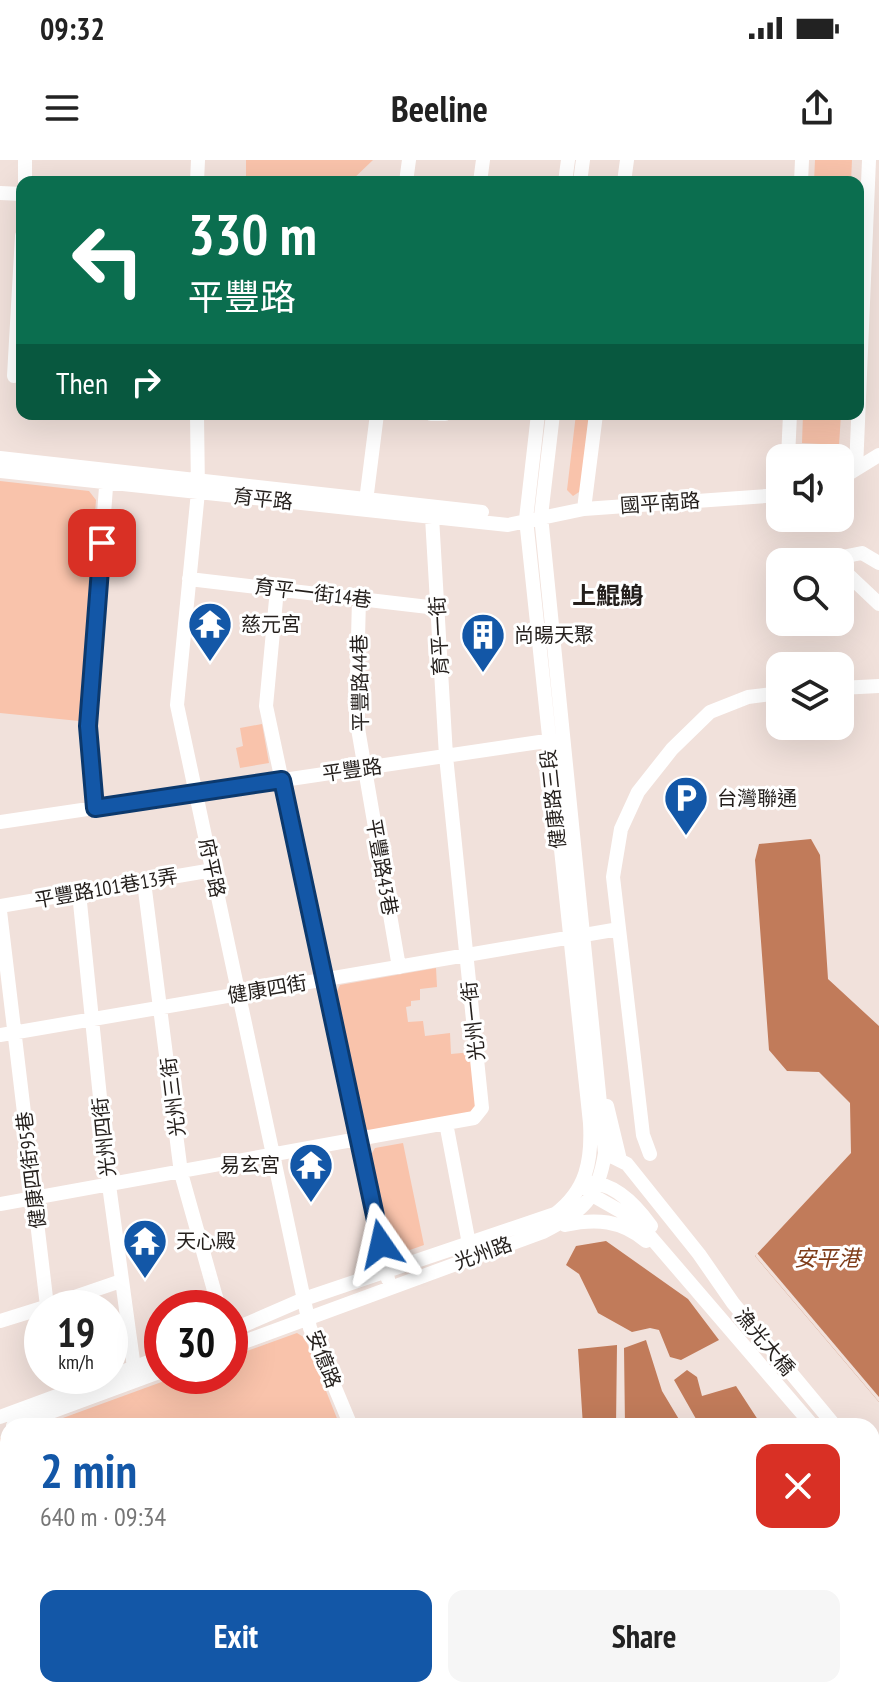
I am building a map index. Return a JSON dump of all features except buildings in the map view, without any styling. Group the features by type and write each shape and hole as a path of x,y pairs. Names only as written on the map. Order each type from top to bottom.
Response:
{"street":[{"path":"864,279 869,160"},
{"path":"12,376 16,320"},
{"name":"府平路","path":"197,420 198,486 177,705 310,1316"},
{"path":"366,504 376,420"},
{"name":"健康路三段","path":"538,420 534,518 575,936 590,1123 591,1187"},
{"name":"健康路三段","path":"534,518 552,420"},
{"path":"584,509 595,420"},
{"path":"789,444 790,420"},
{"path":"856,469 858,420"},
{"path":"856,469 879,455"},
{"name":"育平路","path":"0,458 107,476 366,504 534,518"},
{"name":"育平路","path":"0,471 107,476"},
{"path":"95,808 88,726 107,476"},
{"name":"國平南路","path":"534,518 584,509 766,496"},
{"name":"育平路","path":"366,504 432,517 508,525 534,518"},
{"name":"育平一街","path":"432,517 446,756"},
{"path":"854,556 862,553 879,563"},
{"name":"育平一街14巷","path":"189,579 437,608"},
{"path":"854,580 879,604"},
{"path":"277,589 266,706 327,979 390,1287"},
{"name":"平豐路44巷","path":"359,599 356,717 365,768"},
{"path":"854,687 879,686"},
{"path":"650,1154 643,1135 613,877 621,829 638,792 672,749 710,712 748,697 766,695"},
{"name":"平豐路","path":"0,822 554,739"},
{"name":"光州一街","path":"0,1204 274,1157 474,1118 482,1108 446,756"},
{"name":"平豐路43巷","path":"365,768 399,967"},
{"name":"平豐路101巷13弄","path":"0,909 213,870"},
{"name":"光州三街","path":"144,882 181,1173 214,1290"},
{"name":"光州四街","path":"79,893 109,1185 136,1374"},
{"name":"健康四街95巷","path":"0,909 8,1034 34,1198 42,1290"},
{"name":"健康四街","path":"8,1034 619,929"},
{"name":"健康路三段","path":"575,936 596,1067 605,1153 591,1187"},
{"path":"596,1067 620,1160"},
{"path":"446,1123 471,1258"},
{"path":"605,1153 620,1160"},
{"name":"漁光大橋","path":"620,1160 627,1164 666,1217 699,1254 733,1303 828,1418"},
{"path":"591,1187 636,1220 683,1273"},
{"name":"光州路","path":"248,1338 543,1232 580,1211 591,1187"},
{"name":"光州路","path":"248,1323 304,1299 555,1214 591,1187"},
{"path":"543,1232 579,1222 615,1222 634,1231 683,1273"},
{"name":"漁光大橋","path":"683,1273 806,1418"},
{"path":"94,1290 121,1281"},
{"path":"0,1321 24,1313"},
{"name":"安億路","path":"310,1316 310,1328 348,1418"},
{"name":"安億路","path":"310,1316 319,1324 357,1418"},
{"path":"31,1418 144,1369"},
{"path":"0,1417 144,1373"}],"shaded area":[{"path":"246,160 373,160 356,176 246,176"},
{"path":"815,160 852,160 851,176 814,176"},
{"path":"575,420 590,420 582,490 573,496 567,490"},
{"path":"803,420 841,420 839,444 802,443"},
{"path":"0,481 89,491 96,500 79,721 0,713"},
{"path":"262,724 269,763 240,768 236,748 243,746 240,728"},
{"path":"436,968 437,987 420,989 420,1000 411,1001 411,1006 406,1007 408,1022 423,1021 425,1036 450,1033 451,1054 472,1052 478,1108 473,1114 370,1131 363,1127 336,993 340,985"},
{"path":"403,1143 424,1245 390,1257 371,1155 375,1148"},
{"path":"297,1333 305,1338 337,1418 63,1418 144,1388 144,1394 248,1394 248,1351"}],"water":[{"name":"安平港","path":"811,839 820,855 828,979 879,1026 879,1402 755,1256 851,1153 850,1103 819,1072 787,1071 769,1050 755,860 759,844"},
{"path":"606,1241 688,1299 719,1340 681,1360 670,1357 659,1330 650,1328 632,1332 598,1313 579,1274 566,1265 576,1246"},
{"path":"646,1340 662,1391 678,1418 625,1418 624,1348"},
{"path":"617,1345 616,1418 582,1418 578,1349"},
{"path":"687,1370 697,1377 702,1396 736,1386 757,1418 695,1418 674,1380"}],"pier":[{"path":"757,1253 879,1397 879,1402 755,1256"}],"place":[{"name":"慈元宮","path":"210,663"},
{"name":"尚暘天聚","path":"483,674"},
{"name":"台灣聯通","path":"686,837"},
{"name":"易玄宮","path":"311,1204"},
{"name":"天心殿","path":"145,1280"}],"district":[{"name":"上鯤鯓","path":"608,596"}],"route":[{"path":"102,543 88,726 95,808 282,780 327,979 381,1244"}]}
